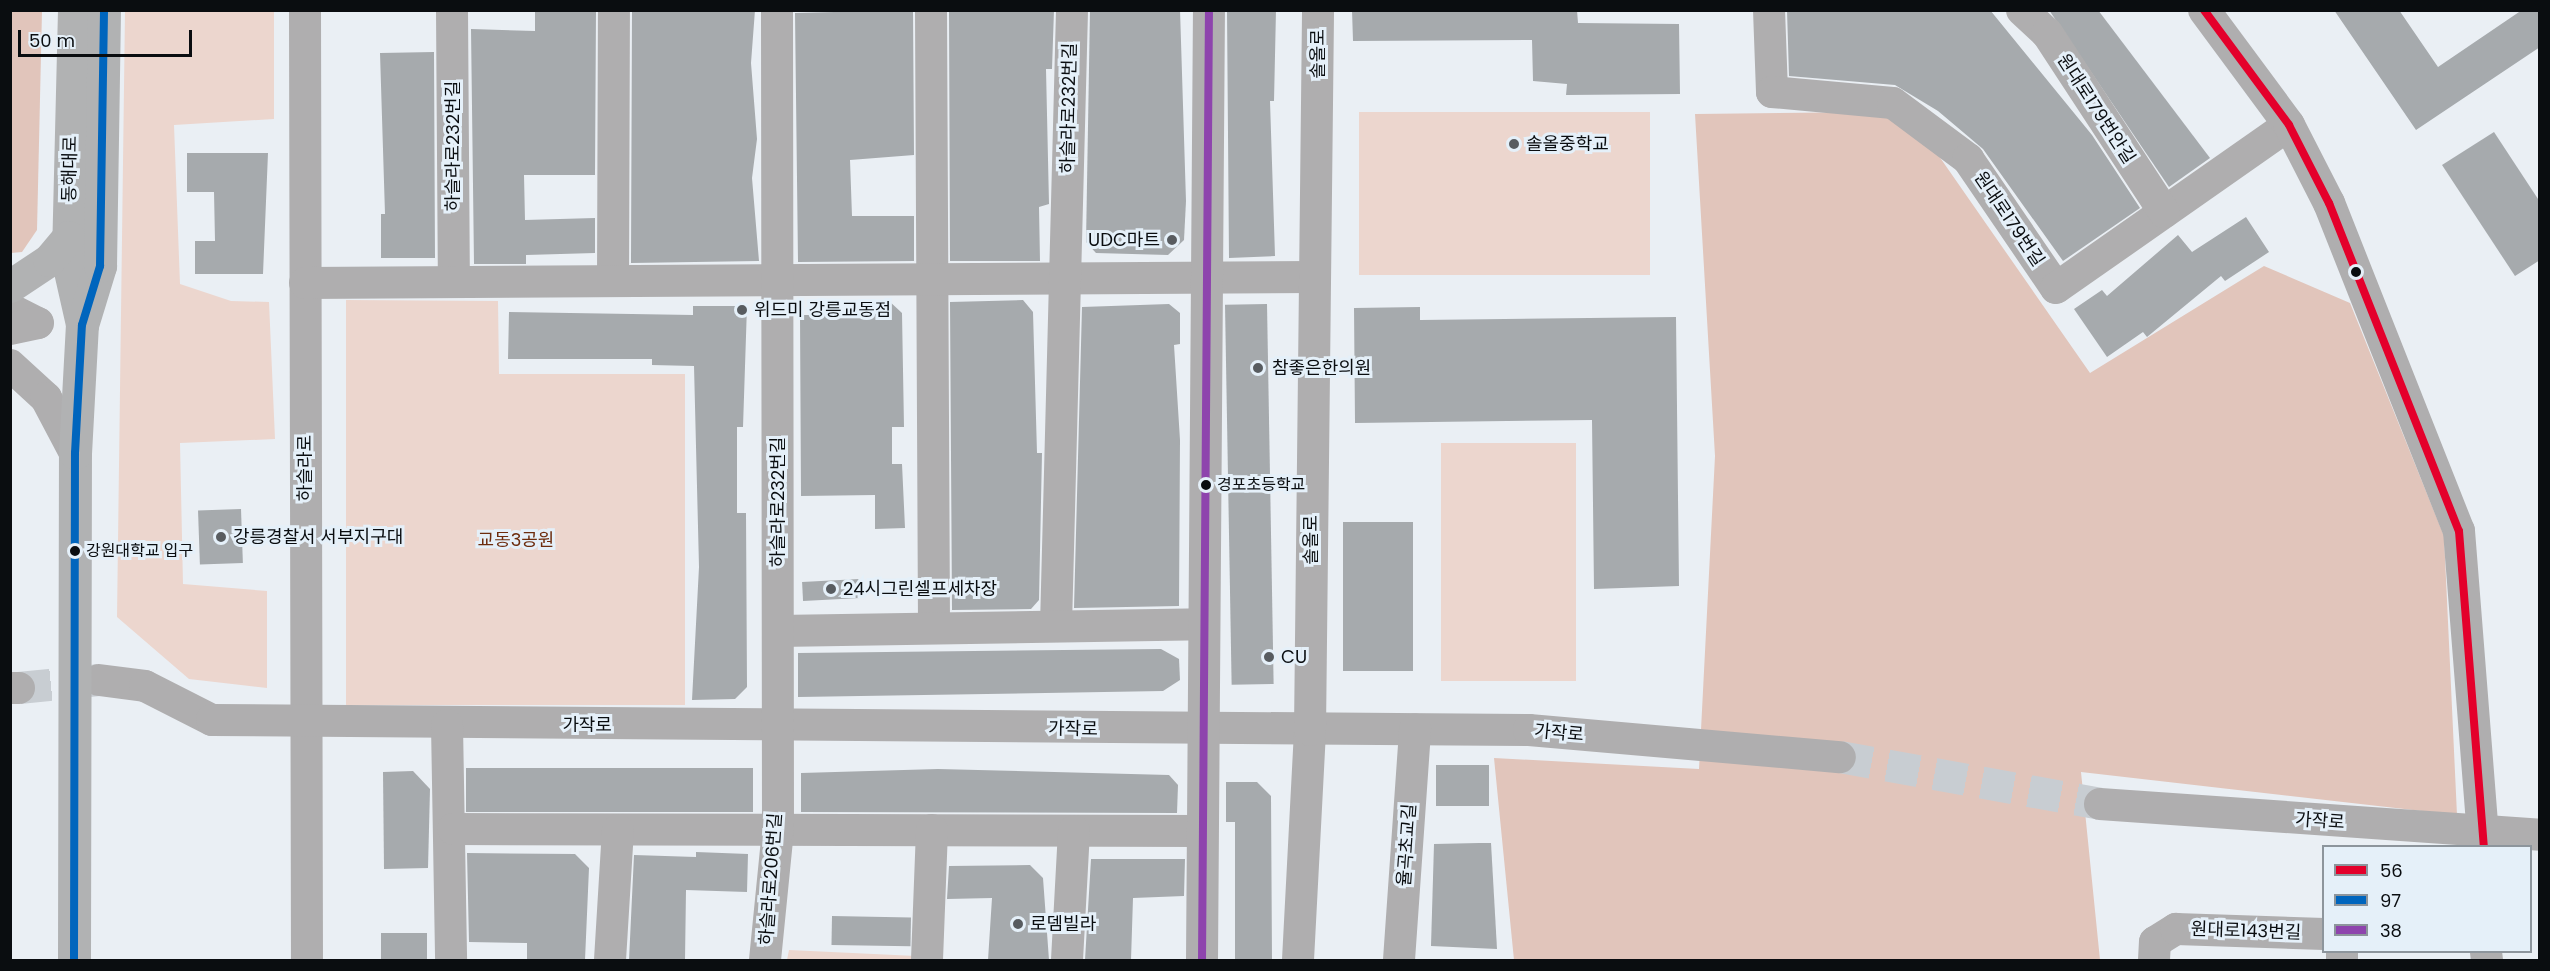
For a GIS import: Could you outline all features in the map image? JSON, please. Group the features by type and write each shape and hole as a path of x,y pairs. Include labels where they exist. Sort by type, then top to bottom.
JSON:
{"main road":[{"name":"동해대로","path":"74,10 68,262 82,325"},
{"name":"동해대로","path":"74,960 75,453 82,325 100,266 104,10"},
{"path":"10,286 49,260 68,237"}],"street":[{"name":"하슬라로","path":"305,10 307,960"},
{"name":"하슬라로232번길","path":"452,10 454,282"},
{"path":"613,280 614,10"},
{"name":"하슬라로232번길","path":"773,725 778,631 777,10"},
{"path":"931,10 934,628"},
{"name":"하슬라로232번길","path":"1056,626 1072,10"},
{"path":"1202,960 1199,831 1209,10"},
{"name":"솔올로","path":"1298,960 1310,730 1318,10"},
{"name":"원대로179번길","path":"1769,10 1772,92 1893,103 1968,159 2056,288 2289,126"},
{"name":"원대로179번안길","path":"2022,10 2047,33 2164,212"},
{"path":"2204,10 2289,126 2329,203 2459,531 2483,840"},
{"path":"305,283 1207,275 1314,277"},
{"path":"10,309 24,326 82,325"},
{"path":"10,365 46,398 75,453"},
{"path":"778,631 1203,624"},
{"name":"가작로","path":"99,680 145,686 212,720 447,725 1529,730 1840,757"},
{"path":"447,725 453,829 452,960"},
{"name":"하슬라로206번길","path":"765,960 778,830 773,725"},
{"name":"율곡초교길","path":"1399,960 1415,730"},
{"name":"가작로","path":"2100,804 2348,835 2483,840 2540,835"},
{"path":"453,829 1199,831"},
{"path":"610,960 618,830"},
{"path":"927,960 932,830"},
{"path":"1067,960 1074,831"},
{"name":"원대로143번길","path":"2154,960 2155,942 2176,929 2322,934"}],"green space":[{"path":"125,11 274,11 274,119 174,125 180,284 231,301 269,302 275,439 180,443 183,584 267,591 267,688 189,679 117,617"},
{"path":"1359,112 1650,112 1650,275 1359,275"},
{"name":"교동3공원","path":"346,300 498,301 499,374 685,374 685,705 346,705"},
{"path":"1441,443 1576,443 1576,681 1441,681"},
{"path":"789,950 916,956 915,960 787,960"}],"shaded area":[{"path":"11,10 42,11 37,230 22,252 11,253"},
{"path":"1874,112 1925,136 2090,373 2264,266 2350,303 2444,536 2457,815 2081,772 2100,960 1514,960 1494,758 1699,769 1715,456 1695,114"}],"building":[{"path":"535,10 596,10 595,175 524,175 525,220 595,218 595,253 526,255 526,264 474,264 471,29 535,31"},
{"path":"632,10 755,10 751,63 757,139 752,178 759,261 631,263"},
{"path":"913,10 914,155 850,160 852,216 914,216 914,261 798,262 795,13"},
{"path":"949,10 1054,10 1052,69 1046,69 1049,204 1039,207 1040,261 950,261"},
{"path":"1090,10 1180,10 1186,201 1184,240 1168,255 1096,253 1086,242"},
{"path":"1227,10 1276,10 1274,101 1270,101 1275,256 1229,258"},
{"path":"1352,10 1577,10 1578,23 1679,24 1680,94 1566,95 1567,84 1533,81 1532,40 1353,41"},
{"path":"1787,10 1990,10 2092,135 2140,208 2063,261 1983,149 1938,111 1895,85 1789,76"},
{"path":"2049,10 2098,10 2210,158 2169,187"},
{"path":"2334,10 2399,10 2438,67 2522,10 2540,10 2540,47 2416,130"},
{"path":"434,52 435,258 381,258 381,214 385,214 380,53"},
{"path":"2494,132 2540,202 2540,260 2515,276 2442,165"},
{"path":"187,153 268,153 263,274 195,274 195,241 215,241 214,192 187,192"},
{"path":"2246,217 2269,252 2225,281 2221,276 2147,337 2143,332 2107,357 2074,309 2102,290 2107,296 2178,235 2192,252"},
{"path":"856,300 888,300 902,313 904,427 892,427 892,464 902,464 905,528 875,529 875,495 801,496 800,315 833,315 833,309 857,309"},
{"path":"1023,300 1033,312 1037,453 1042,453 1039,600 1031,609 952,610 950,302"},
{"path":"1169,304 1180,313 1180,344 1174,345 1180,440 1179,606 1074,608 1082,307"},
{"path":"1267,304 1274,684 1232,685 1225,305"},
{"path":"693,306 747,306 743,427 737,427 737,513 746,513 747,687 735,699 692,700 699,567 694,366 652,365 652,359 508,359 509,312 693,315"},
{"path":"1420,307 1420,320 1676,317 1679,586 1594,589 1592,420 1355,423 1354,308"},
{"name":"강릉경찰서 서부지구대","path":"241,509 243,563 200,564 198,511"},
{"path":"1343,522 1413,522 1413,671 1343,671"},
{"name":"24시그린셀프세차장","path":"859,579 860,598 803,601 802,582"},
{"path":"1161,649 1179,659 1180,680 1163,691 798,697 798,653"},
{"path":"1436,765 1489,765 1489,806 1436,806"},
{"path":"466,768 753,768 753,812 466,812"},
{"path":"938,769 1169,775 1178,785 1177,813 801,812 801,773"},
{"path":"413,771 430,789 428,868 384,869 383,772"},
{"path":"1226,782 1257,782 1271,796 1272,960 1235,960 1235,822 1226,822"},
{"path":"1491,843 1497,949 1431,946 1434,844"},
{"path":"696,852 748,854 747,892 686,890 685,960 629,960 634,855 696,857"},
{"path":"467,853 575,854 589,868 585,960 527,960 527,943 469,942"},
{"path":"1091,859 1185,859 1184,896 1133,898 1131,960 1085,960"},
{"path":"1030,865 1043,878 1049,960 988,960 992,898 947,899 949,866"},
{"path":"832,916 911,917 910,946 831,945"},
{"path":"381,933 427,933 427,960 381,960"}],"tunnel":[{"path":"19,688 99,680"},
{"path":"1840,757 2100,804"}],"transit line":[{"name":"97","path":"74,960 75,453 82,325 100,266 104,10"},
{"name":"38","path":"1202,960 1209,10"},
{"name":"56","path":"2204,10 2289,125 2329,203 2459,531 2484,845"}],"place":[{"name":"솔올중학교","path":"1514,144"},
{"name":"UDC마트","path":"1172,240"},
{"name":"위드미 강릉교동점","path":"742,310"},
{"name":"참좋은한의원","path":"1258,368"},
{"name":"경포초등학교","path":"1206,485"},
{"name":"강릉경찰서 서부지구대","path":"221,537"},
{"name":"강원대학교 입구","path":"75,551"},
{"name":"24시그린셀프세차장","path":"831,589"},
{"name":"CU","path":"1269,657"},
{"name":"로뎀빌라","path":"1018,924"}]}
